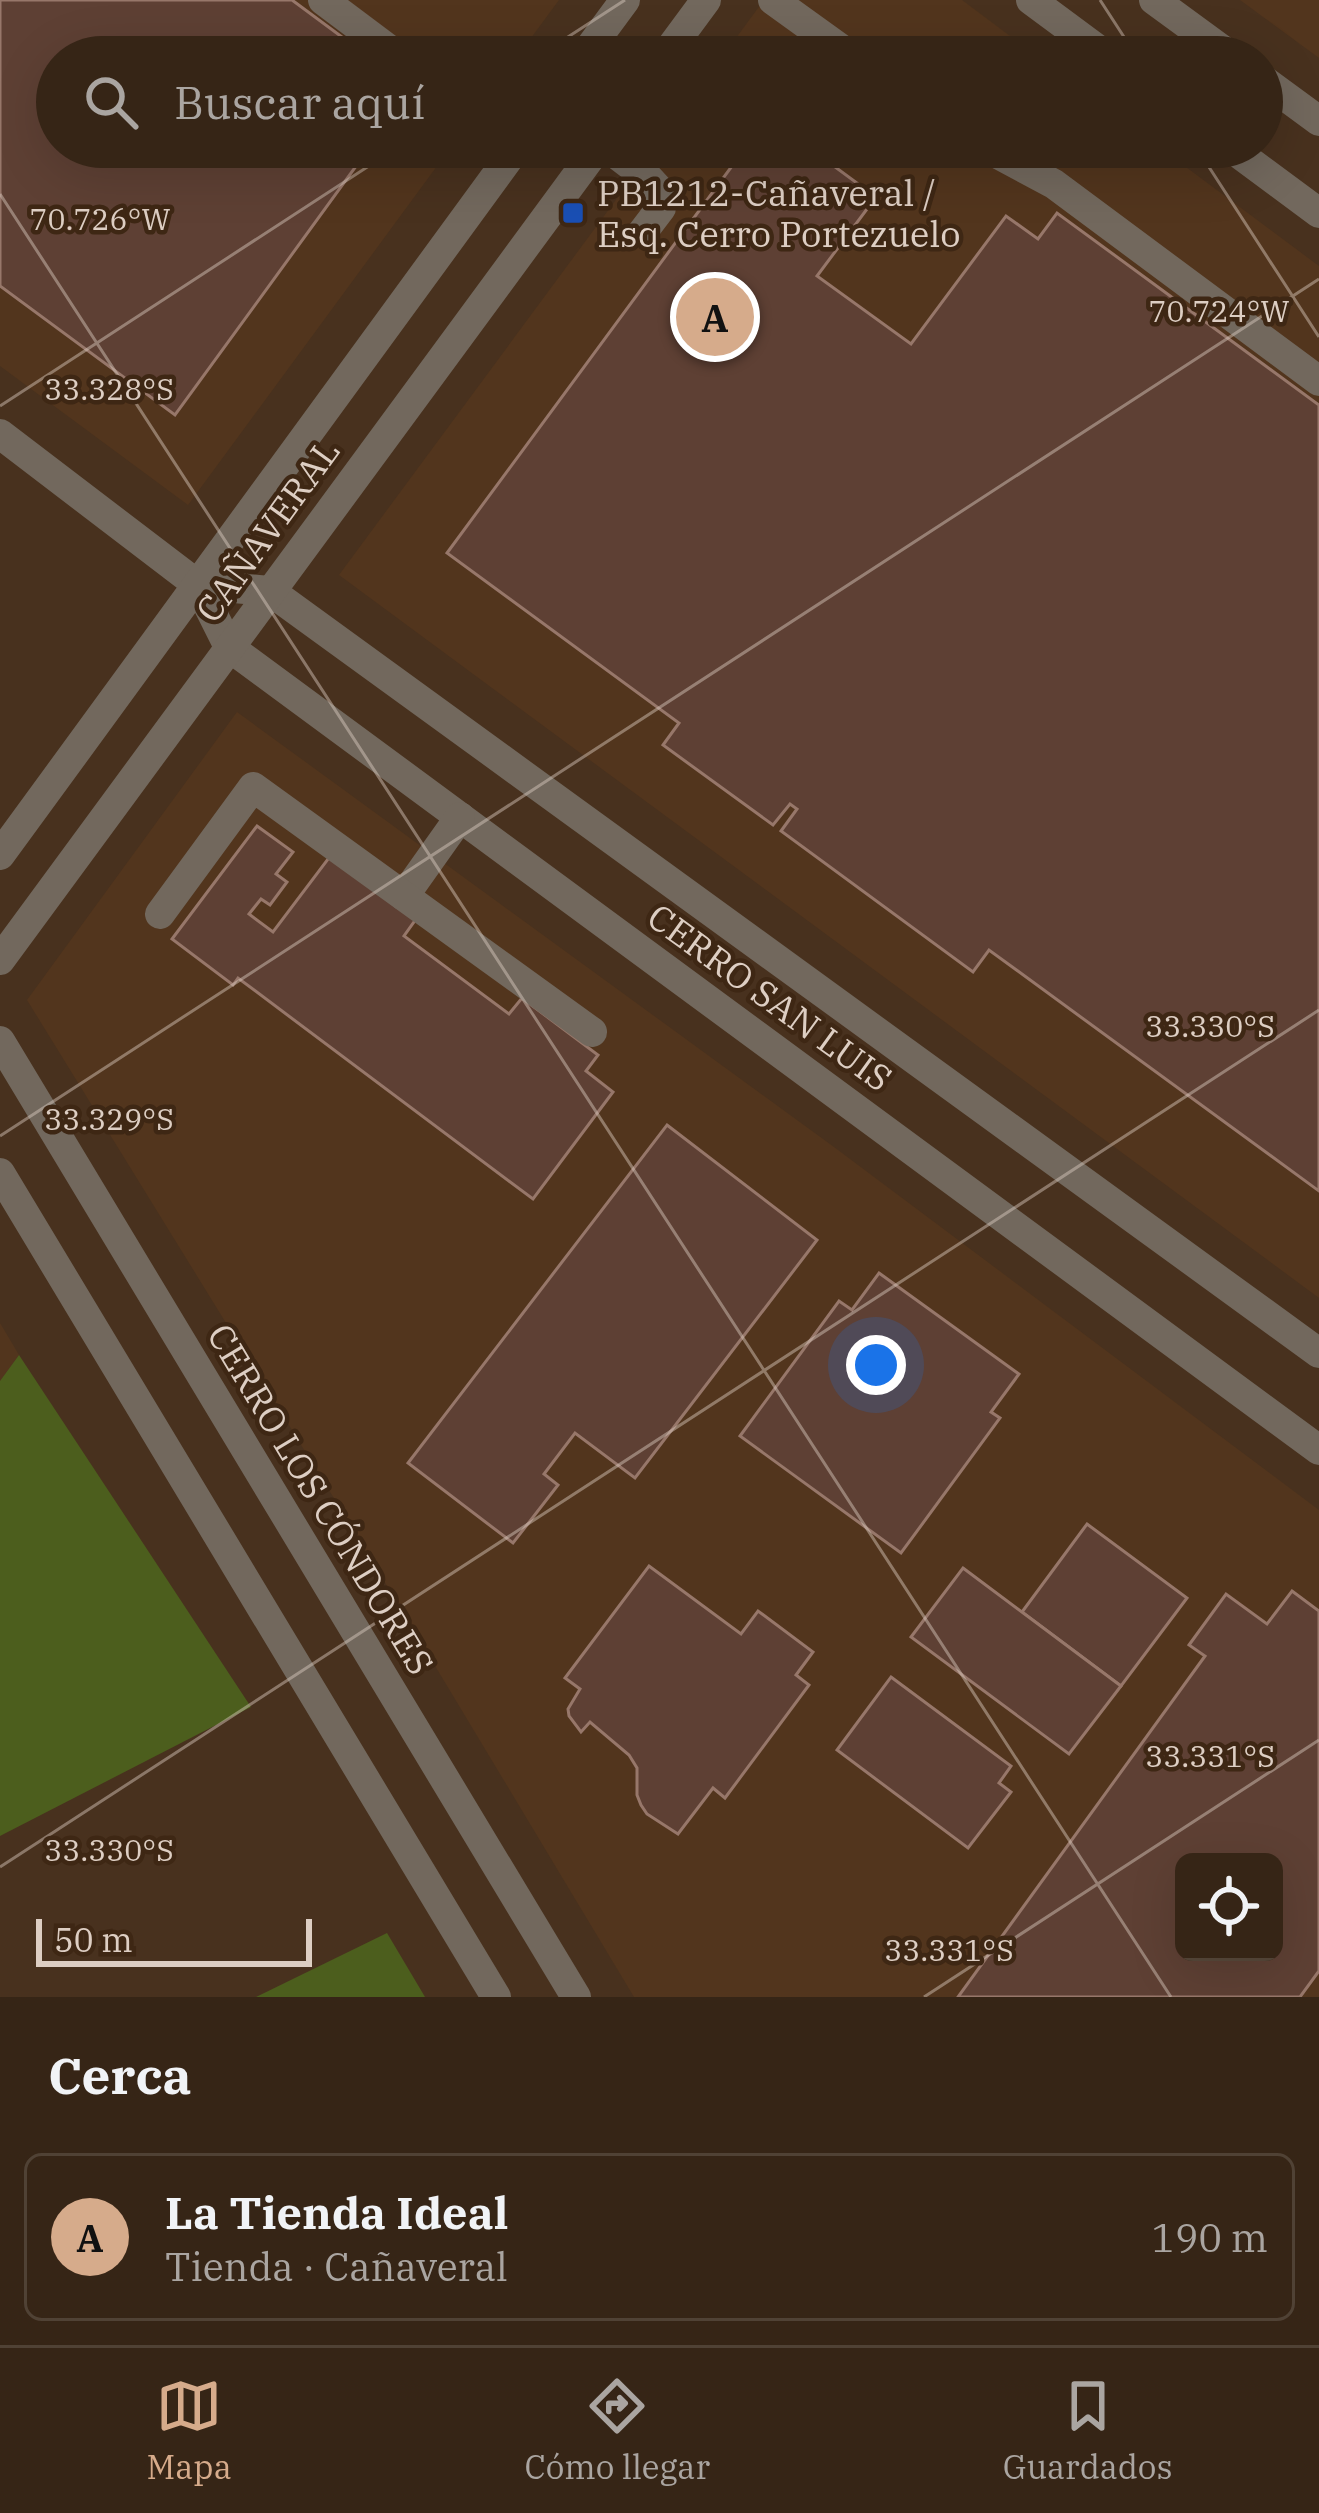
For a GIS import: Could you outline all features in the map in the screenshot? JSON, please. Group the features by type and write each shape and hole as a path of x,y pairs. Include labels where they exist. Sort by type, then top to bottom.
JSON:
{"street":[{"path":"323,0 371,36"},
{"path":"598,36 625,0"},
{"path":"679,36 706,0"},
{"path":"773,0 823,36"},
{"path":"1031,0 1080,36"},
{"path":"1154,0 1203,36"},
{"path":"1283,95 1319,122"},
{"name":"CAÑAVERAL","path":"0,855 502,168"},
{"name":"CAÑAVERAL","path":"0,960 587,168"},
{"path":"633,168 661,192 661,208 642,233"},
{"path":"1024,168 1054,184 1319,381"},
{"path":"1258,168 1319,213"},
{"name":"CERRO SAN LUIS","path":"0,434 198,586 230,646 1319,1450"},
{"path":"198,586 270,591"},
{"name":"CERRO SAN LUIS","path":"270,591 1319,1353"},
{"path":"160,914 254,788 592,1032"},
{"path":"404,896 460,817"},
{"name":"CERRO LOS CÓNDORES","path":"0,1041 576,1997"},
{"path":"0,1173 496,1997"}],"shaded area":[{"path":"0,0 559,0 532,36 36,36 36,168 436,168 188,505 0,366"},
{"path":"764,0 962,0 1010,36 737,36"},
{"path":"1240,0 1319,0 1319,58"},
{"path":"639,168 1187,168 1319,266 1319,1298 339,575"},
{"path":"237,712 834,1147 1319,1510 1319,1997 634,1997 27,1000"},
{"path":"0,1323 19,1355 0,1381"}],"green space":[{"path":"19,1355 251,1707 0,1836 0,1381"},
{"path":"387,1933 425,1997 256,1997"}],"building":[{"path":"0,0 292,0 341,36 36,36 36,168 355,168 175,415 0,286"},
{"path":"731,168 837,168 876,197 817,276 911,344 1006,216 1038,239 1057,213 1319,405 1319,1191 989,950 973,972 781,831 797,809 790,804 773,825 663,745 679,723 447,553"},
{"path":"257,826 293,852 276,874 287,882 270,905 261,899 249,914 273,932 331,855 416,919 404,936 509,1014 522,998 598,1055 586,1071 613,1092 533,1199 238,978 233,985 172,939"},
{"path":"667,1125 817,1240 635,1478 575,1433 544,1474 558,1485 513,1543 408,1463"},
{"path":"879,1273 1019,1374 991,1412 1000,1418 901,1553 740,1436 839,1301 852,1310"},
{"path":"1087,1524 1187,1598 1121,1686 1022,1612"},
{"path":"649,1566 741,1634 758,1611 813,1652 796,1675 809,1685 725,1798 713,1788 678,1834 641,1805 637,1768 629,1755 590,1722 581,1732 568,1709 580,1689 565,1678"},
{"path":"963,1568 1121,1686 1069,1754 911,1637"},
{"path":"1292,1591 1319,1611 1319,1971 1300,1997 958,1997 1205,1656 1189,1645 1226,1594 1267,1624"},
{"path":"891,1677 1011,1766 999,1783 1011,1792 968,1848 837,1750"}],"place":[{"name":"PB1212-Cañaveral / Esq. Cerro Portezuelo","path":"573,213"},
{"name":"La Tienda Ideal","path":"715,317"}]}
